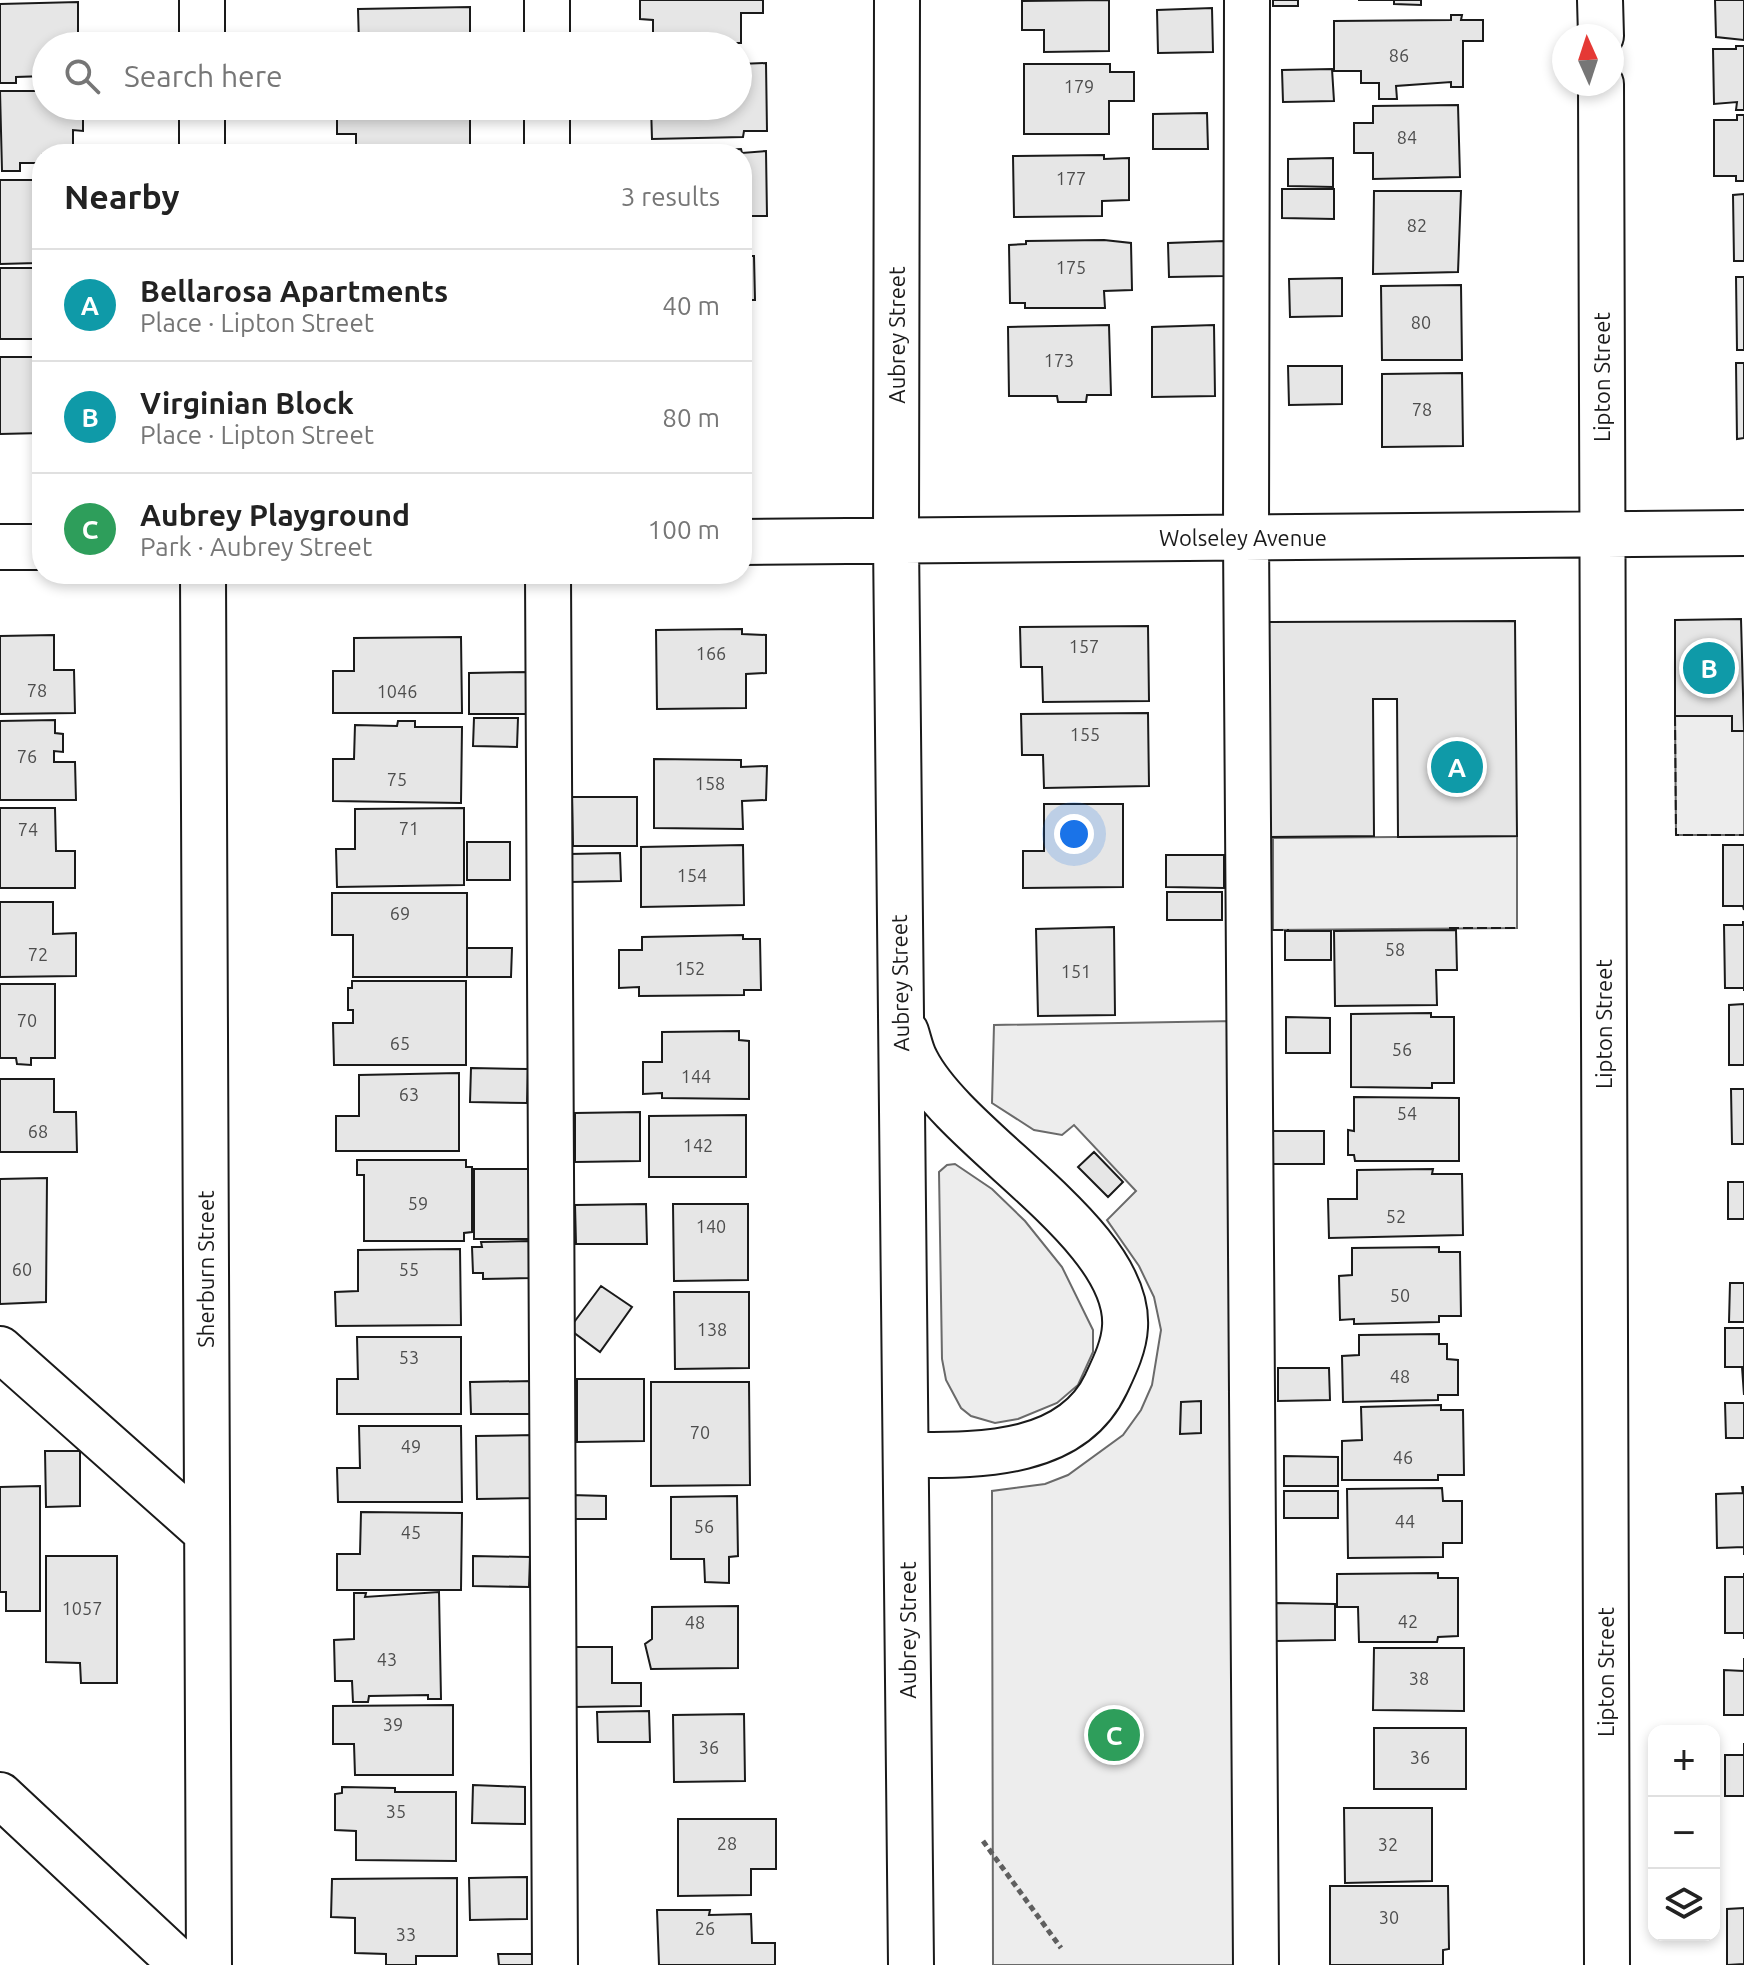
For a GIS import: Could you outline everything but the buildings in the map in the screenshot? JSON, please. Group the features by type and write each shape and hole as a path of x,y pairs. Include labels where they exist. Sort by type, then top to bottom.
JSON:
{"street":[{"path":"202,0 202,32"},
{"path":"547,0 547,32"},
{"name":"Aubrey Street","path":"897,0 896,541 911,1965"},
{"path":"1247,0 1246,538 1256,1965"},
{"path":"1600,0 1601,24"},
{"name":"Lipton Street","path":"1601,96 1607,1965"},
{"path":"202,120 202,144"},
{"path":"547,120 547,144"},
{"name":"Wolseley Avenue","path":"752,542 1744,533"},
{"path":"0,547 32,547"},
{"name":"Sherburn Street","path":"203,584 209,1965"},
{"path":"548,584 555,1965"},
{"path":"900,1013 916,1061 941,1095 1098,1250 1119,1290 1125,1326 1116,1363 1101,1394 1069,1428 1025,1446 981,1456 907,1455"},
{"path":"0,1349 207,1533"},
{"path":"0,1795 182,1965"}],"path":[{"path":"983,1841 1061,1948"}],"shaded area":[{"path":"1675,716 1732,716 1732,731 1744,731 1744,835 1676,835"},
{"path":"1517,836 1517,928 1273,930 1273,838"},
{"path":"1235,1021 1239,1965 993,1965 992,1491 1045,1484 1068,1475 1123,1435 1141,1410 1152,1385 1161,1330 1154,1297 1139,1266 1107,1220 1136,1191 1074,1125 1062,1135 1034,1130 992,1103 994,1025"},
{"path":"955,1164 992,1189 1025,1221 1062,1267 1093,1330 1093,1352 1078,1385 1057,1403 1018,1419 995,1423 971,1416 961,1408 946,1380 942,1359 939,1172 947,1165"}],"fence":[{"path":"1675,716 1676,835 1744,835"},
{"path":"1449,928 1517,928"},
{"path":"1273,930 1289,930"}],"place":[{"name":"Virginian Block","path":"1709,668"},
{"name":"Bellarosa Apartments","path":"1457,767"},
{"name":"Aubrey Playground","path":"1114,1735"}]}
